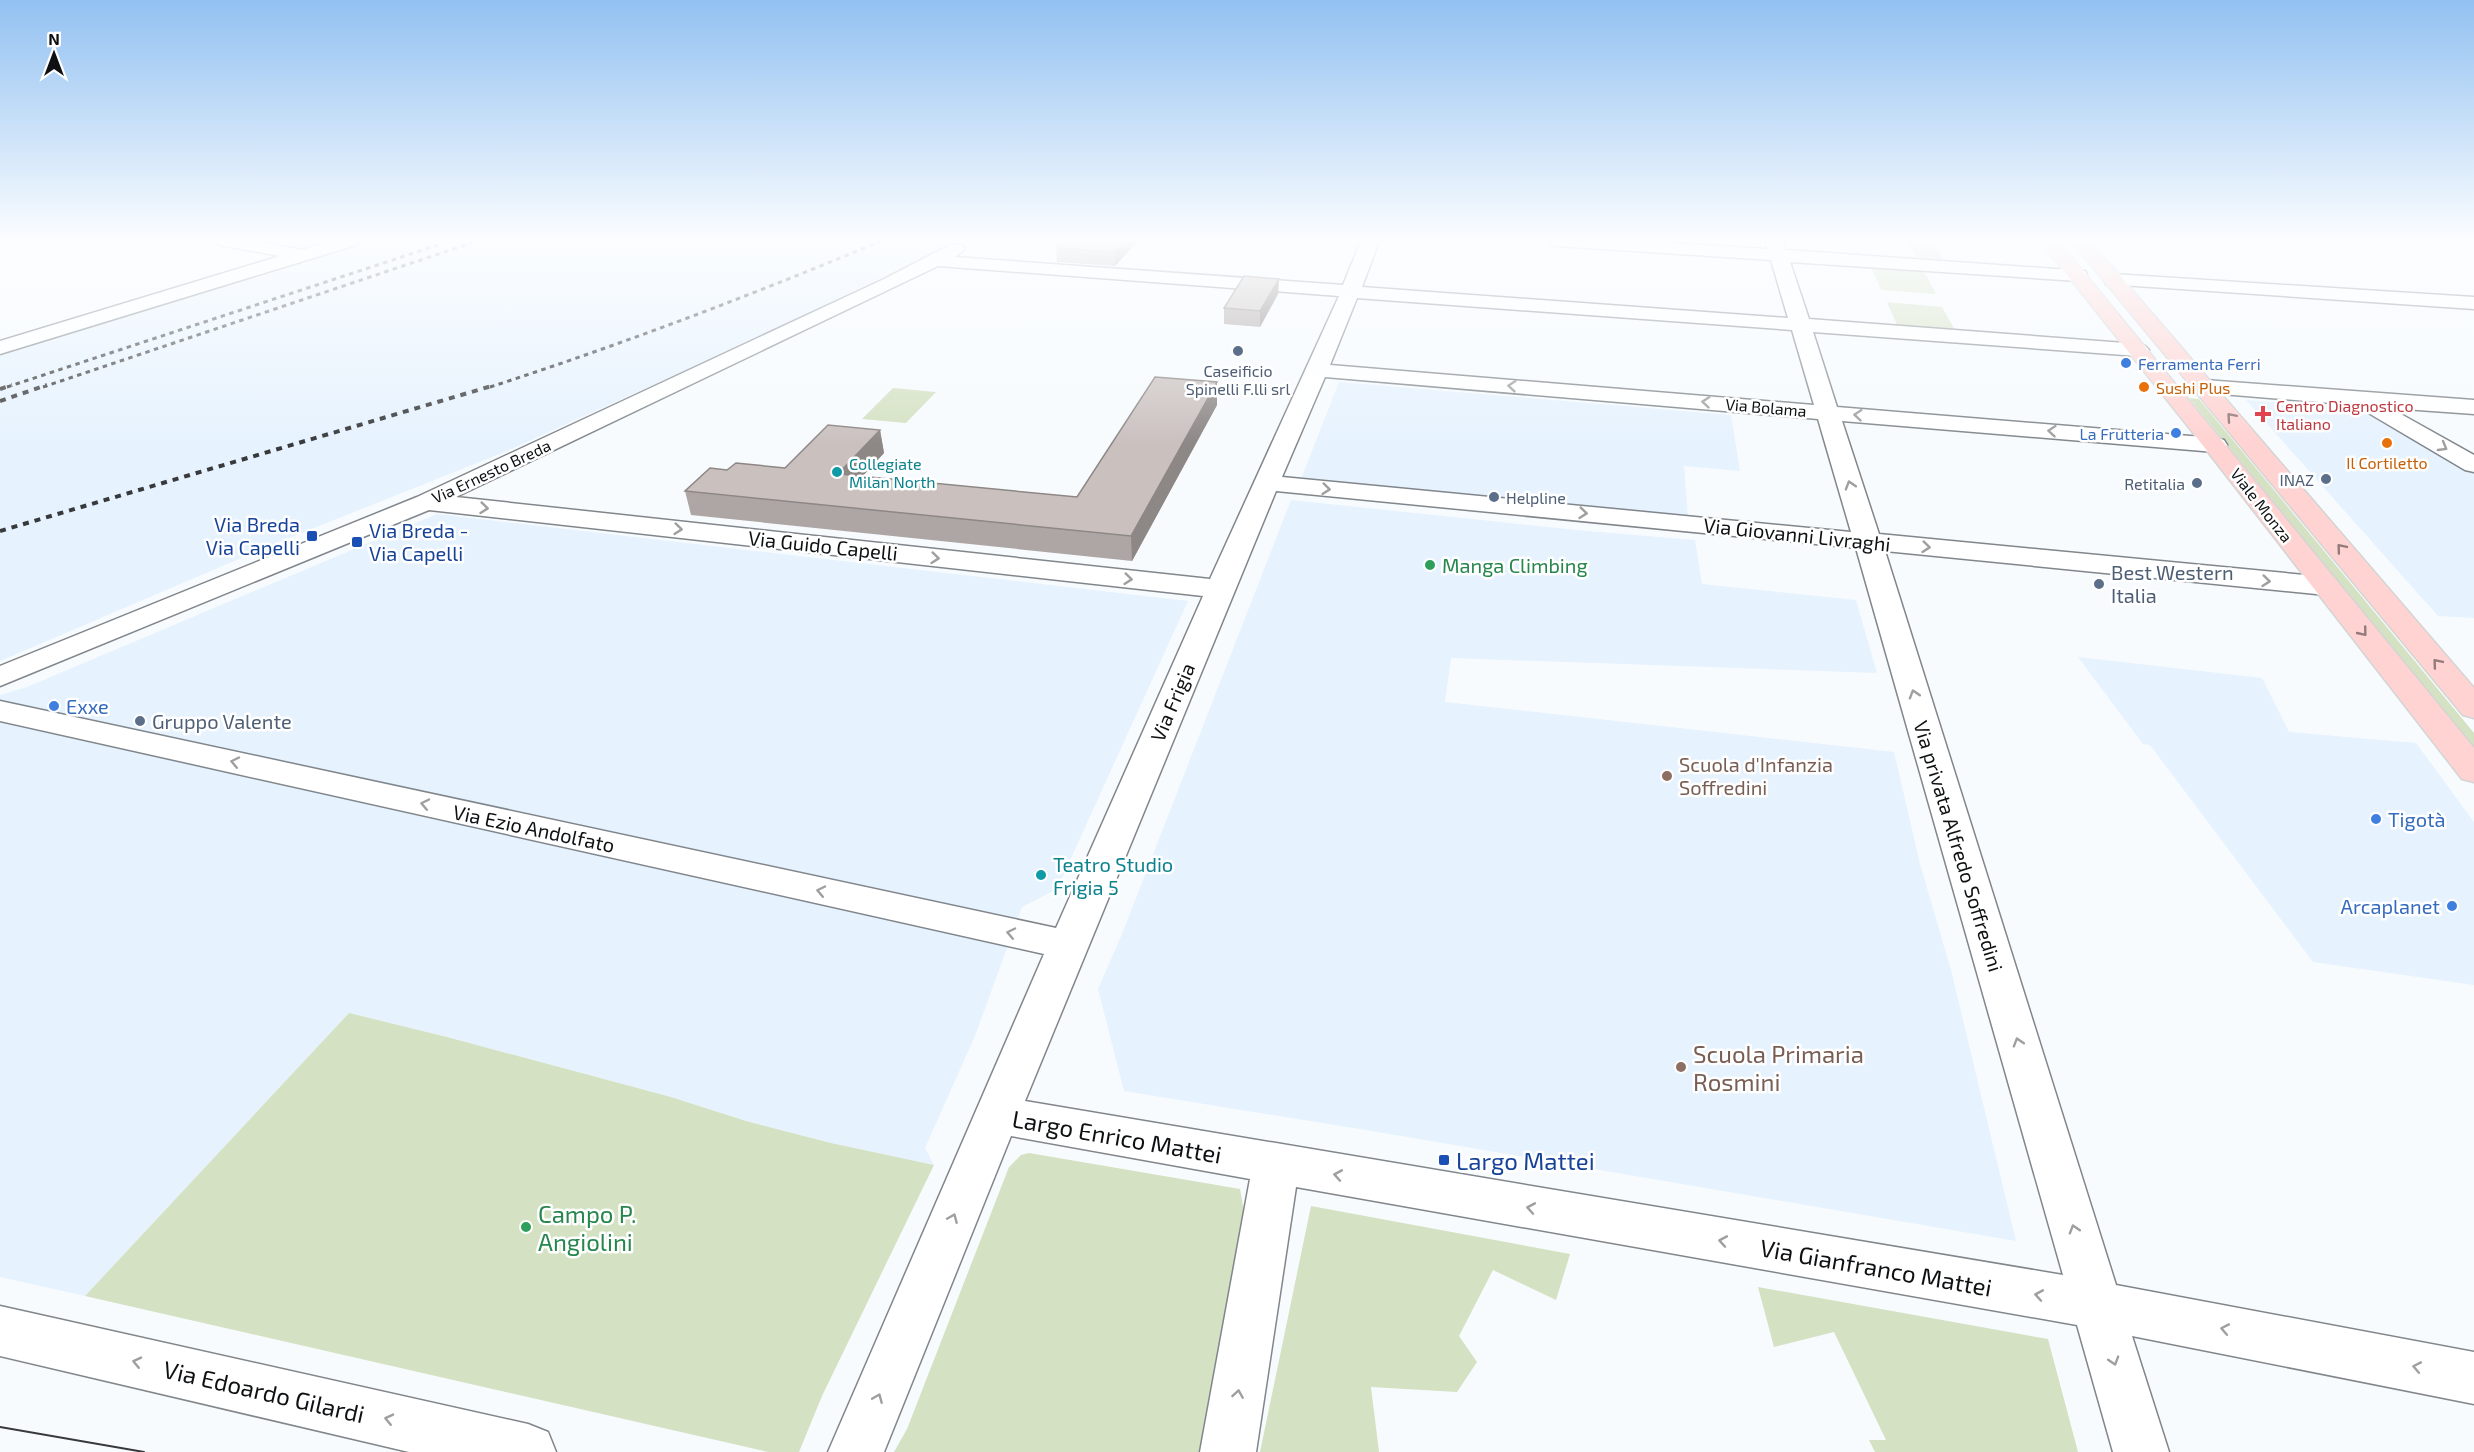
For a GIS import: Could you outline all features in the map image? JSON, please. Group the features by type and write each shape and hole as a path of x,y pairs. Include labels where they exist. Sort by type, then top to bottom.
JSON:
{"main road":[{"name":"Viale Monza","path":"2105,309 2474,771"},
{"name":"Viale Monza","path":"2138,309 2474,708"},
{"path":"2138,350 2175,352"},
{"path":"2166,384 2205,387"}],"street":[{"path":"0,348 128,309"},
{"name":"Via Ernesto Breda","path":"0,677 426,502 837,309"},
{"name":"Via Frigia","path":"996,1115 1220,589 1343,309"},
{"path":"1585,309 2138,350"},
{"name":"Via privata Alfredo Soffredini","path":"1795,309 2141,1452"},
{"name":"Via Bolama","path":"1317,370 2215,445"},
{"path":"2205,387 2474,407"},
{"path":"2355,398 2474,465"},
{"name":"Via Giovanni Livraghi","path":"1268,483 2326,586"},
{"name":"Via Guido Capelli","path":"426,502 1220,589"},
{"name":"Via Ezio Andolfato","path":"0,711 1068,945"},
{"name":"Largo Enrico Mattei","path":"856,1452 996,1115 1276,1164"},
{"path":"1228,1452 1276,1164"},
{"name":"Via Gianfranco Mattei","path":"1276,1164 2097,1305 2474,1378"},
{"name":"Via Edoardo Gilardi","path":"0,1331 440,1442 528,1452"}],"shaded area":[{"path":"148,309 821,309 507,451 279,542 0,661 0,355"},
{"path":"1339,382 1731,415 1740,471 1684,466 1688,517 1301,479"},
{"path":"2246,400 2357,408 2474,472 2474,618 2438,616"},
{"path":"1291,500 1695,540 1702,584 1856,600 1877,673 1451,658 1445,702 1894,752 1920,864 1951,970 2016,1241 1124,1091 1098,989 1122,934"},
{"path":"437,514 1188,601 1057,889 1022,907 975,1036 925,1148 934,1165 831,1143 746,1121 671,1097 349,1013 85,1296 0,1277 0,695 27,687"},
{"path":"2078,657 2262,678 2289,732 2416,743 2474,822 2474,985 2313,962 2150,745 2143,744"}],"green space":[{"path":"1890,309 1943,309 1955,330 1897,325"},
{"path":"893,388 936,392 906,423 862,419"},
{"path":"2189,398 2199,399 2474,733 2474,748"},
{"name":"Campo P. Angiolini","path":"349,1013 671,1097 746,1121 831,1143 934,1165 822,1396 799,1452 768,1452 85,1296"},
{"path":"1029,1153 1240,1189 1256,1281 1220,1452 894,1452 907,1429 1009,1167 1021,1155"},
{"path":"1311,1206 1570,1254 1556,1300 1493,1270 1459,1336 1477,1362 1457,1392 1371,1387 1379,1452 1260,1452"},
{"path":"1758,1287 2048,1339 2078,1452 1875,1452 1869,1440 1886,1440 1834,1332 1774,1347"}],"building":[{"path":"1233,309 1261,309 1260,311"},
{"path":"1155,377 1217,382 1131,536 685,491 710,468 727,470 736,463 785,468 828,425 880,430 838,474 1077,497"}],"tram line":[{"path":"0,1427 144,1452"}],"railway":[{"path":"7,387 244,309"},
{"path":"43,387 276,309"},
{"path":"490,387 589,354 711,309"},
{"path":"0,389 12,385"},
{"path":"0,401 47,385"},
{"path":"0,531 495,385"}],"place":[{"name":"Caseificio Spinelli F.lli srl","path":"1238,351"},
{"name":"Ferramenta Ferri","path":"2126,363"},
{"name":"Sushi Plus","path":"2144,387"},
{"name":"Centro Diagnostico Italiano","path":"2263,414"},
{"name":"La Frutteria","path":"2176,433"},
{"name":"Il Cortiletto","path":"2387,443"},
{"name":"Collegiate Milan North","path":"837,472"},
{"name":"INAZ","path":"2326,479"},
{"name":"Retitalia","path":"2197,483"},
{"name":"Helpline","path":"1494,497"},
{"name":"Via Breda Via Capelli","path":"312,536"},
{"name":"Via Breda - Via Capelli","path":"357,542"},
{"name":"Manga Climbing","path":"1430,565"},
{"name":"Best Western Italia","path":"2099,584"},
{"name":"Exxe","path":"54,706"},
{"name":"Gruppo Valente","path":"140,721"},
{"name":"Scuola d'Infanzia Soffredini","path":"1667,776"},
{"name":"Tigotà","path":"2376,819"},
{"name":"Teatro Studio Frigia 5","path":"1041,875"},
{"name":"Arcaplanet","path":"2452,906"},
{"name":"Scuola Primaria Rosmini","path":"1681,1067"},
{"name":"Largo Mattei","path":"1444,1160"},
{"name":"Campo P. Angiolini","path":"526,1227"}]}
